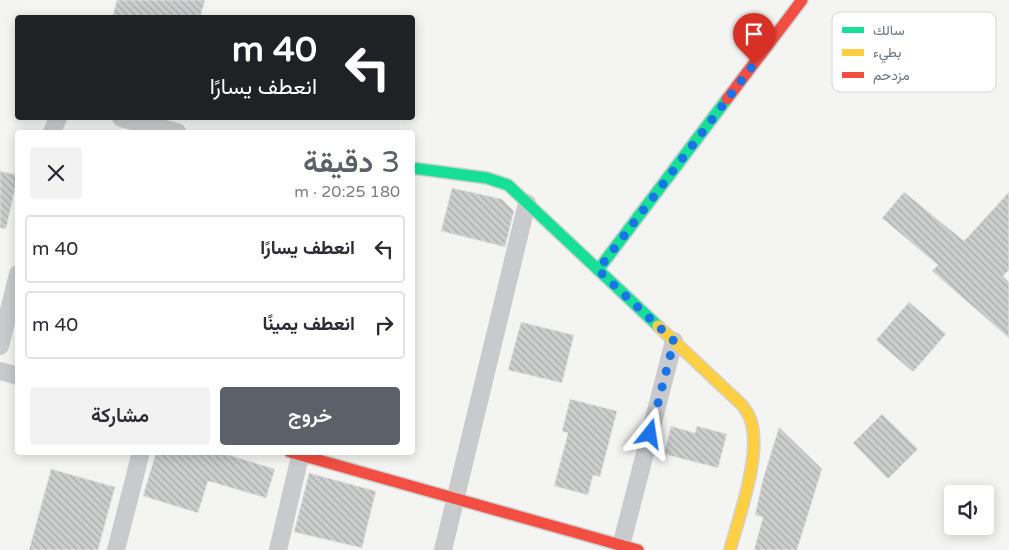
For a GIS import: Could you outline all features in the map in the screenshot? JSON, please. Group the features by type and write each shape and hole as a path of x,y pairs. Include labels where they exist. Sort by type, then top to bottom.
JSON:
{"street":[{"path":"598,270 802,0"},
{"path":"129,120 169,130"},
{"path":"415,168 497,181 508,185 742,405 751,419 754,435 753,454 730,550"},
{"path":"443,550 527,203"},
{"path":"0,346 15,286"},
{"path":"301,455 626,548 674,341"},
{"path":"0,371 15,375"},
{"path":"116,550 140,455"},
{"path":"278,550 297,455"}],"building":[{"path":"117,0 205,0 201,15 113,15"},
{"path":"0,171 15,174 15,188 6,229 0,228"},
{"path":"452,188 502,199 514,211 505,247 441,231"},
{"path":"904,192 964,241 1009,192 1009,270 1003,276 1009,282 1009,338 932,271 938,265 882,218"},
{"path":"909,302 946,334 913,372 876,340"},
{"path":"521,322 574,335 562,383 508,370"},
{"path":"570,399 617,411 600,477 593,475 588,495 554,486 568,433 562,431"},
{"path":"882,414 918,449 888,479 853,443"},
{"path":"671,426 695,433 697,426 727,434 718,468 664,454"},
{"path":"779,427 822,469 797,550 754,550 763,517 755,515 763,479"},
{"path":"155,455 229,455 275,469 266,498 208,481 198,513 143,496"},
{"path":"51,469 115,487 98,550 29,550"},
{"path":"309,473 376,491 362,548 294,532"}],"traffic: fast":[{"path":"598,270 727,99"},
{"path":"415,168 487,178 508,185 658,326"}],"traffic: slow":[{"path":"658,326 742,405 750,418 754,448 752,466 730,550"}],"traffic: jam":[{"path":"727,99 802,0"},
{"path":"301,455 638,550"}],"route":[{"path":"650,434 674,341 598,270 754,64"}]}
